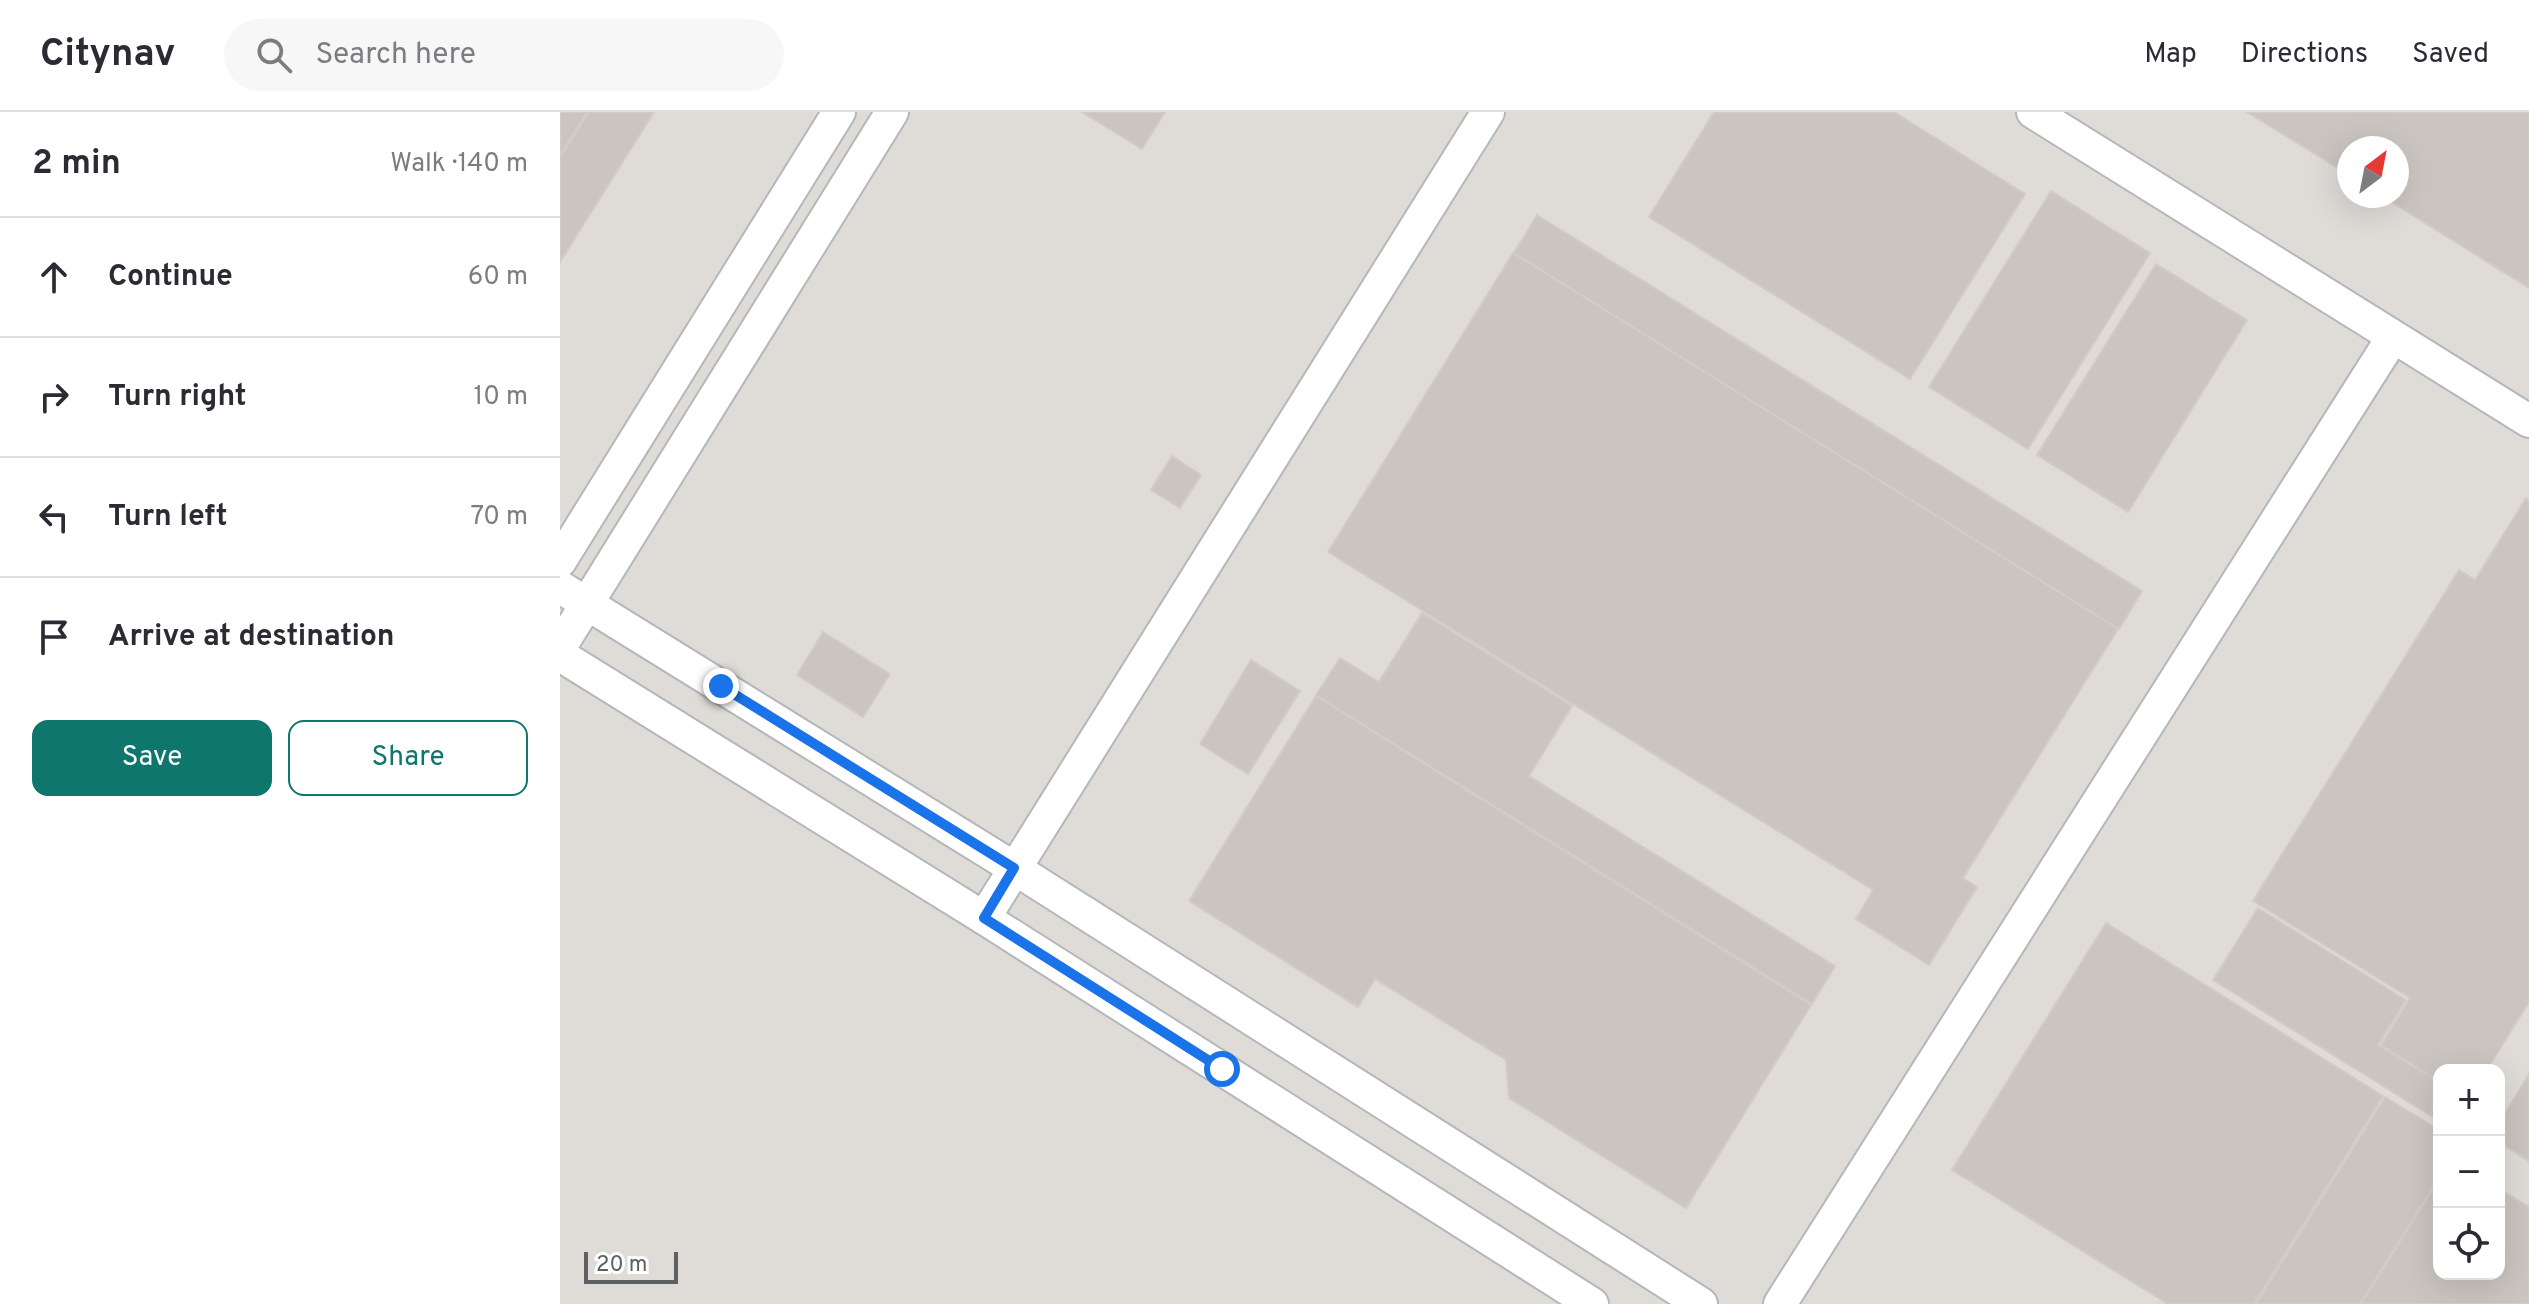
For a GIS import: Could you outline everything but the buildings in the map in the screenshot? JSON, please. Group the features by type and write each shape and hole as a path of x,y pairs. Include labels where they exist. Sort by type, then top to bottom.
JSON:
{"street":[{"path":"560,561 839,112"},
{"path":"560,647 892,112"},
{"path":"984,918 1488,112"},
{"path":"2033,112 2529,421"},
{"path":"1780,1304 2393,337"},
{"path":"560,587 1014,868 1701,1304"},
{"path":"560,655 984,918 1592,1304"}],"shaded area":[{"path":"560,112 2529,112 2529,1304 560,1304"}],"route":[{"path":"721,686 1014,868 984,918 1222,1069"}]}
